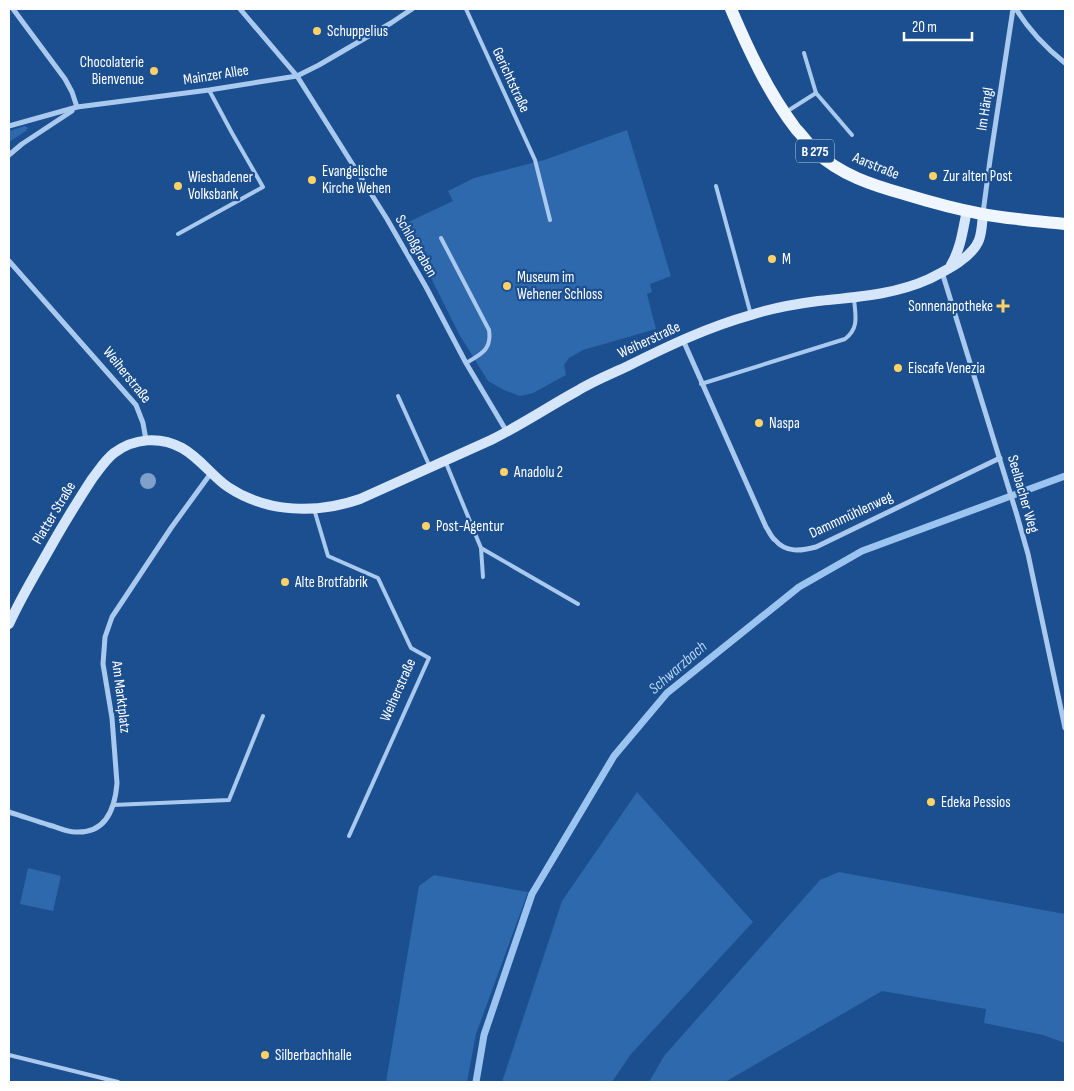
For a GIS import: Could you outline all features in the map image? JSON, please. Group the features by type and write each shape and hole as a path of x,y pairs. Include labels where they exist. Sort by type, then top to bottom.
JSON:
{"main road":[{"name":"Aarstraße","path":"731,9 748,49 767,86 784,113 815,152 834,166 871,184 907,195 983,214 1065,224"},
{"path":"945,270 956,256 959,248 967,210"},
{"name":"Weiherstraße","path":"146,440 158,440 182,448 228,487 248,498 269,505 314,509 348,503 507,432 579,390 647,356 727,322 796,304 878,294 912,286 945,270 967,256 975,248 981,233 983,214"},
{"name":"Platter Straße","path":"9,624 18,604 76,503 104,462 122,447 146,440"}],"street":[{"path":"9,155 77,107 65,79 13,9"},
{"name":"Schloßgraben","path":"240,9 297,76 387,219 426,286 466,363 507,432"},
{"name":"Mainzer Allee","path":"9,126 77,107 209,90 297,76 319,65 412,9"},
{"name":"Im Hängl","path":"1014,9 1037,38 1065,62"},
{"name":"Im Hängl","path":"983,214 1014,9"},
{"name":"Weiherstraße","path":"9,261 136,405 143,423 146,440"},
{"name":"Seelbacher Weg","path":"945,270 1028,554 1065,728"},
{"name":"Dammmühlenweg","path":"683,340 766,527 775,541 788,549 801,551 816,547 1000,458"},
{"name":"Am Marktplatz","path":"9,812 74,832 93,830 109,817 117,783 112,718 103,664 105,637 112,617 171,528 211,473"}],"lane":[{"name":"Gerichtstraße","path":"466,9 535,160 550,220"},
{"path":"804,53 816,92 852,135"},
{"path":"178,234 263,187 209,90"},
{"path":"784,113 816,92"},
{"path":"716,186 751,315"},
{"path":"441,238 489,330 490,338 487,347 482,354 466,363"},
{"path":"701,384 845,339 854,330 854,297"},
{"path":"398,396 430,467"},
{"path":"445,461 481,548 483,577"},
{"name":"Weiherstraße","path":"314,509 328,556 378,578 411,648 429,658 350,836"},
{"path":"481,548 578,604"},
{"path":"113,805 229,800 263,716"},
{"path":"9,1055 118,1082"}],"shaded area":[{"path":"25,126 28,128 26,131 9,142 9,131"},
{"path":"627,130 671,276 650,284 652,292 647,294 656,329 583,350 569,358 564,365 566,375 533,393 520,396 504,390 488,381 459,334 417,250 402,225 453,201 448,191 474,178 544,160"},
{"path":"637,792 753,922 631,1054 612,1082 502,1082 562,901"},
{"path":"28,868 61,876 53,911 20,904"},
{"path":"839,872 1065,914 1065,1043 1043,1035 984,1023 986,1009 882,991 725,1082 649,1082 664,1056 820,880"},
{"path":"434,875 528,892 476,1034 467,1082 386,1082 419,886"}],"waterway":[{"name":"Schwarzbach","path":"476,1082 484,1035 532,894 614,756 667,693 799,587 862,551 1065,476"}],"place":[{"name":"Schuppelius","path":"317,31"},
{"name":"Chocolaterie Bienvenue","path":"154,71"},
{"name":"Zur alten Post","path":"933,176"},
{"name":"Evangelische Kirche Wehen","path":"312,180"},
{"name":"Wiesbadener Volksbank","path":"178,186"},
{"name":"M","path":"772,259"},
{"name":"Museum im Wehener Schloss","path":"507,286"},
{"name":"Sonnenapotheke","path":"1003,306"},
{"name":"Eiscafe Venezia","path":"898,368"},
{"name":"Naspa","path":"759,423"},
{"name":"Anadolu 2","path":"504,472"},
{"name":"Post-Agentur","path":"426,526"},
{"name":"Alte Brotfabrik","path":"285,582"},
{"name":"Edeka Pessios","path":"931,802"},
{"name":"Silberbachhalle","path":"265,1055"}]}
